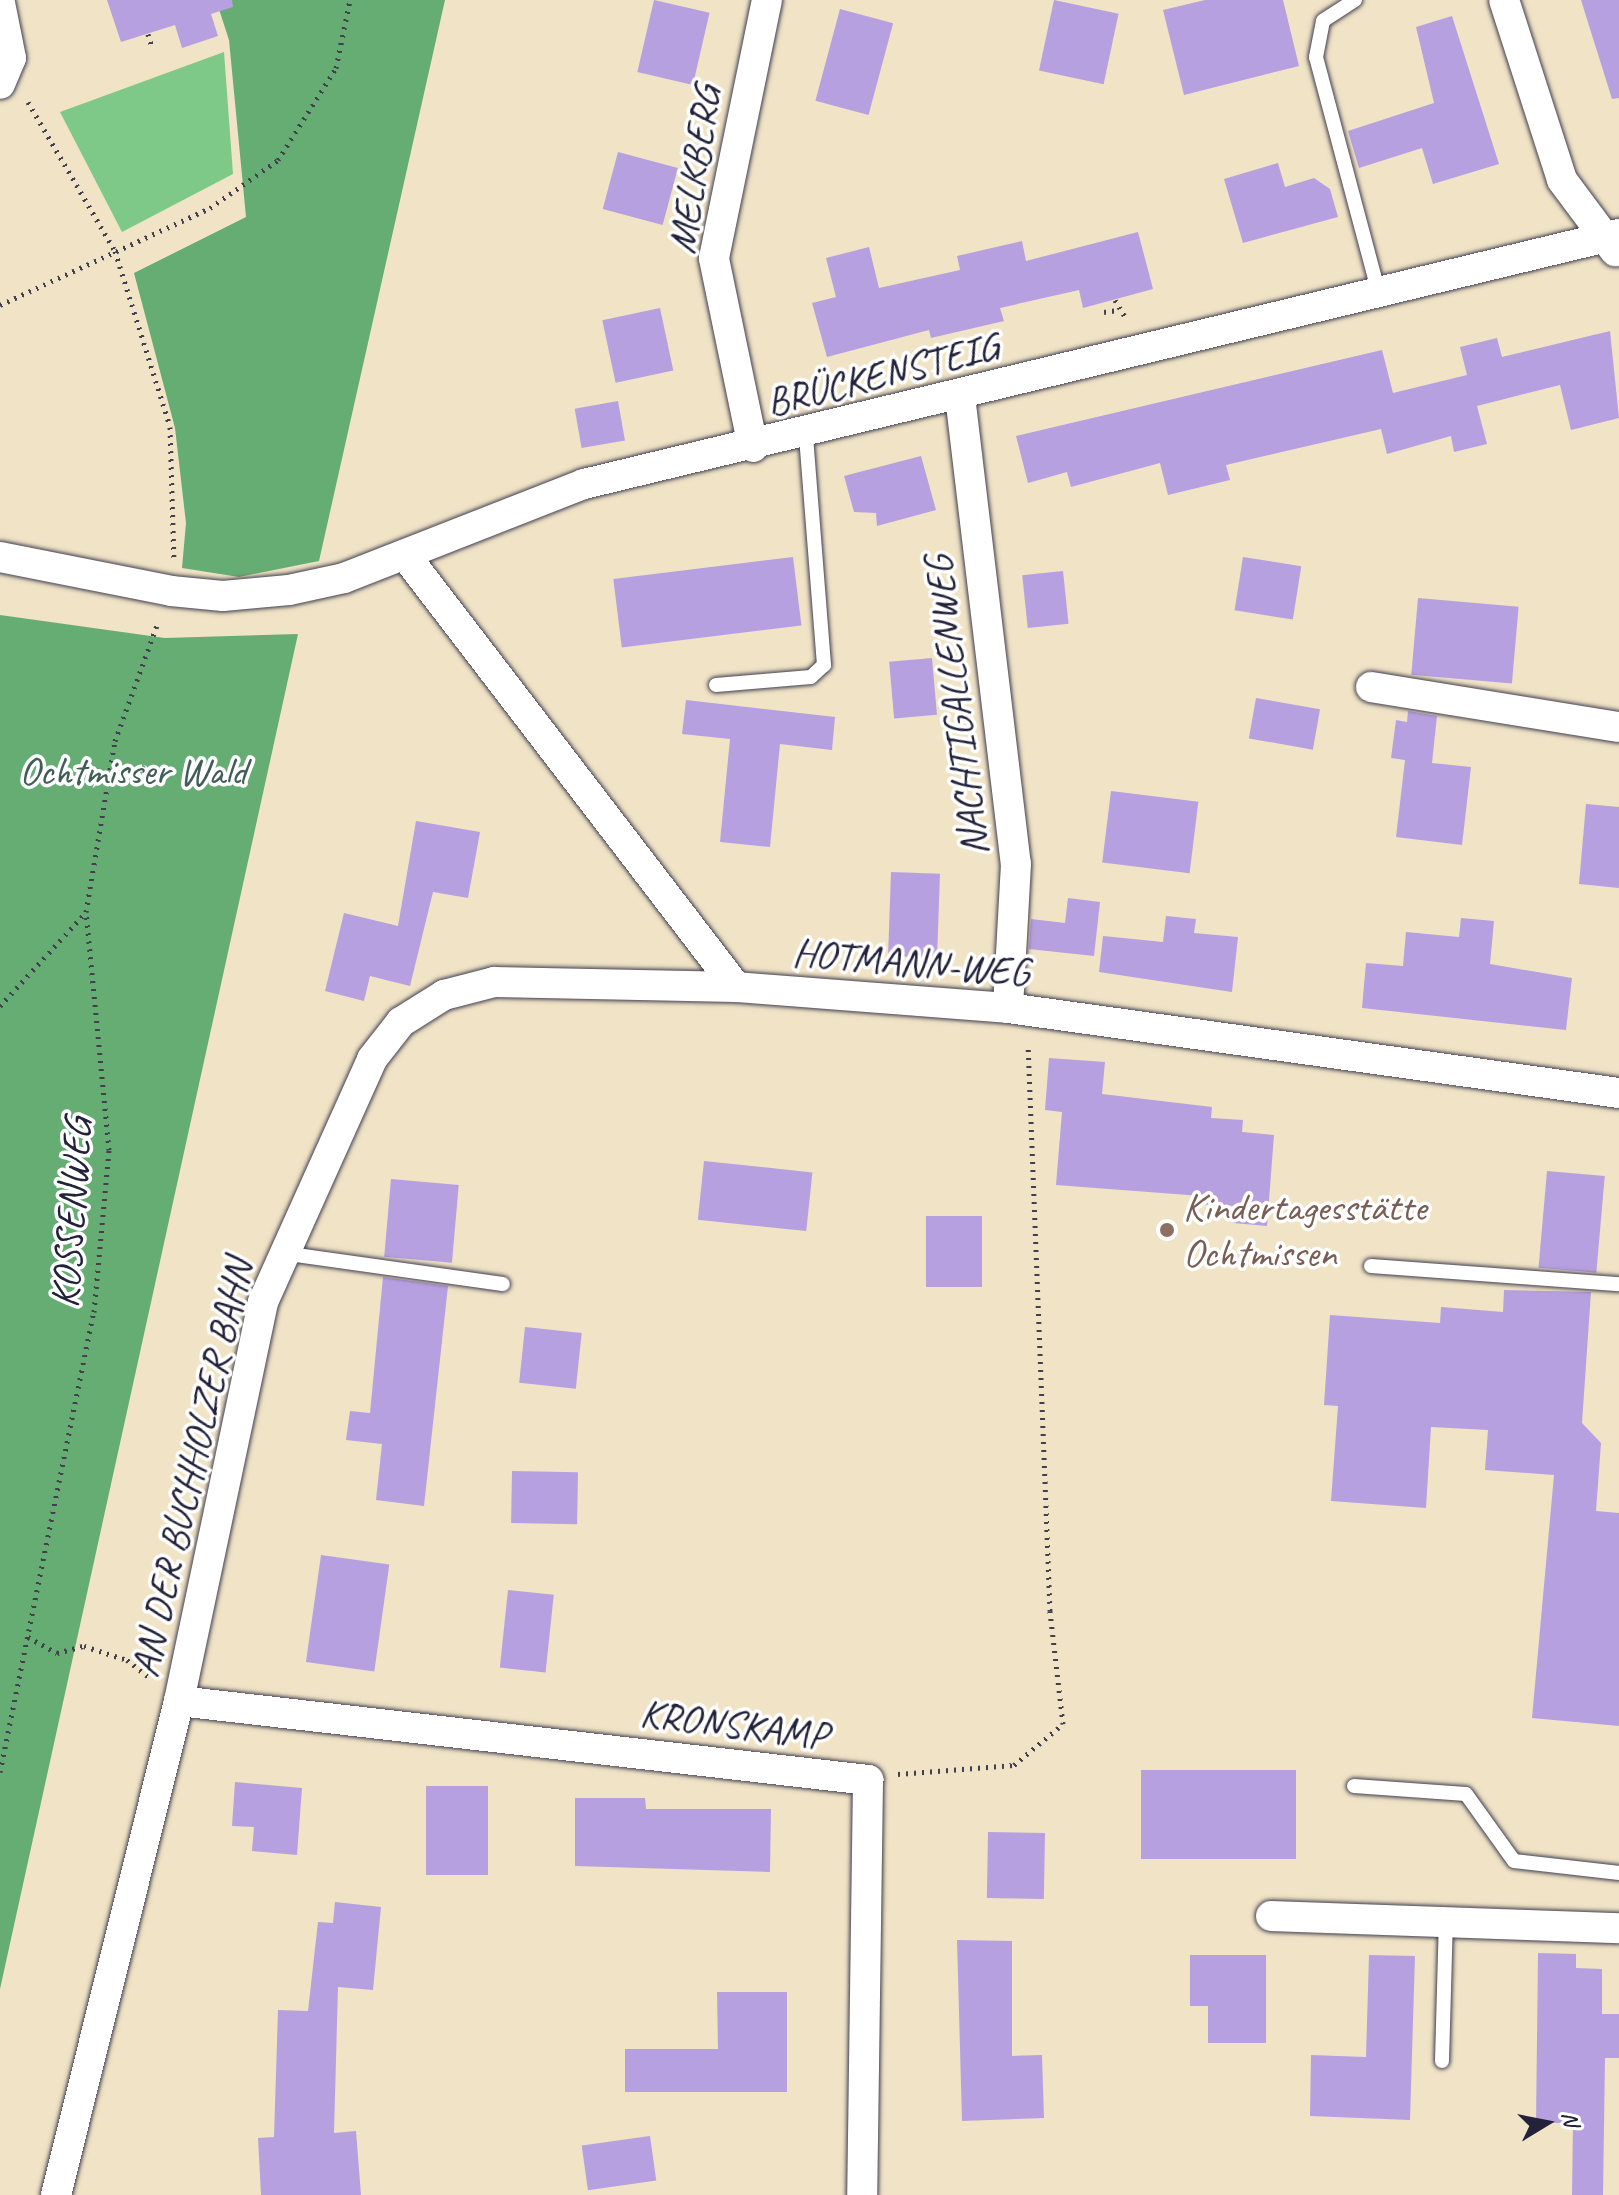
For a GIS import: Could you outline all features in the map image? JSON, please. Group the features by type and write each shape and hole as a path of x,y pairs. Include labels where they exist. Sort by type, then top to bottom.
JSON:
{"street":[{"name":"MELKBERG","path":"753,447 714,258 767,0"},
{"path":"1504,0 1562,180 1613,243"},
{"path":"0,3 11,58 2,81"},
{"name":"BRÜCKENSTEIG","path":"0,557 171,591 223,596 289,590 405,555 584,484 753,447 1379,293 1613,243"},
{"name":"NACHTIGALLENWEG","path":"960,396 1016,864 1019,1010"},
{"name":"HOTMANN-WEG","path":"405,555 736,987 1019,1010 1619,1093"},
{"path":"1371,687 1619,727"},
{"name":"AN DER BUCHHOLZER BAHN","path":"56,2195 179,1701 280,1252 372,1059 401,1022 444,995 494,982 736,987"},
{"name":"KRONSKAMP","path":"179,1701 868,1780 862,2195"},
{"path":"1271,1916 1619,1928"}],"lane":[{"path":"1355,0 1323,21 1316,57 1379,293"},
{"path":"716,685 811,677 824,665 806,434"},
{"path":"280,1252 503,1284"},
{"path":"1371,1266 1619,1284"},
{"path":"1354,1786 1466,1794 1514,1861 1619,1873"},
{"path":"1442,2061 1446,1922"}],"path":[{"path":"0,305 210,208 278,160 336,68 350,0"},
{"path":"148,34 152,47"},
{"path":"2,81 41,116 115,251 170,427 178,524 171,591"},
{"path":"1104,312 1118,310"},
{"name":"KOSSENWEG","path":"0,1772 94,1312 107,1164 103,1036 86,912 115,741 143,658"},
{"path":"0,1006 86,912"},
{"path":"868,1780 936,1766 1014,1765 1063,1724 1050,1611 1019,1010"},
{"path":"28,1637 57,1653 84,1646 127,1660 179,1701"}],"green space":[{"path":"216,0 445,0 319,561 239,577 182,568 186,523 175,428 134,273 246,217 229,40"},
{"path":"224,52 233,174 122,232 60,112"},
{"name":"Ochtmisser Wald","path":"0,615 165,638 298,634 0,1989"}],"building":[{"path":"107,0 232,0 233,7 211,14 218,36 182,48 175,25 121,42"},
{"path":"654,0 710,13 693,85 637,72"},
{"path":"1054,0 1119,14 1104,84 1039,70"},
{"path":"1205,0 1283,0 1299,66 1184,95 1163,10"},
{"path":"1581,0 1619,0 1619,98 1612,99"},
{"path":"840,9 893,23 869,115 815,101"},
{"path":"1452,16 1499,164 1433,184 1422,148 1359,168 1348,131 1434,103 1416,27"},
{"path":"618,152 678,168 663,225 603,209"},
{"path":"1278,163 1285,187 1314,178 1330,189 1338,217 1243,243 1224,179"},
{"path":"1138,232 1153,289 1083,308 1079,290 1000,308 1004,321 931,338 929,330 827,357 812,303 836,297 826,258 869,247 879,288 960,270 957,256 1022,241 1026,261"},
{"path":"660,308 673,371 616,383 602,320"},
{"path":"1610,331 1619,418 1571,430 1560,385 1477,406 1487,444 1454,452 1451,436 1387,454 1381,429 1226,465 1230,480 1168,495 1160,463 1071,487 1067,472 1028,483 1016,436 1382,350 1393,393 1467,375 1460,347 1497,338 1502,357"},
{"path":"618,401 625,440 582,448 575,409"},
{"path":"921,456 936,510 877,526 876,513 854,512 844,476"},
{"path":"793,557 801,625 622,648 613,579"},
{"path":"1243,557 1301,566 1293,620 1235,610"},
{"path":"1063,571 1069,624 1028,628 1022,575"},
{"path":"1418,598 1519,607 1512,684 1411,675"},
{"path":"932,658 937,715 894,719 889,662"},
{"path":"1256,698 1320,709 1313,750 1249,738"},
{"path":"686,700 835,717 832,750 780,744 770,847 720,842 730,739 682,734"},
{"path":"1408,711 1437,716 1432,763 1471,767 1462,845 1396,837 1405,760 1391,758 1396,720 1407,722"},
{"path":"1111,791 1198,802 1190,873 1102,862"},
{"path":"1586,804 1619,807 1619,888 1579,884"},
{"path":"416,821 480,832 468,898 433,892 410,986 370,976 364,1001 325,991 344,913 398,926"},
{"path":"891,872 940,874 937,958 888,956"},
{"path":"1068,898 1100,902 1094,956 1029,949 1031,919 1065,923"},
{"path":"1166,916 1196,919 1194,933 1238,937 1232,992 1099,972 1103,936 1163,942"},
{"path":"1461,918 1494,921 1490,964 1572,978 1566,1030 1362,1008 1366,963 1403,966 1406,932 1459,937"},
{"path":"1049,1058 1105,1062 1102,1094 1212,1107 1211,1118 1243,1120 1242,1132 1274,1135 1267,1226 1233,1223 1235,1206 1200,1204 1201,1196 1056,1185 1062,1112 1045,1110"},
{"path":"704,1161 812,1172 806,1231 698,1220"},
{"path":"1547,1171 1605,1176 1596,1273 1539,1268"},
{"path":"391,1179 459,1185 452,1263 384,1257"},
{"path":"926,1216 982,1216 982,1287 926,1287"},
{"path":"383,1277 448,1286 424,1506 376,1500 382,1444 346,1440 350,1411 370,1413"},
{"path":"1504,1290 1591,1292 1582,1423 1601,1443 1596,1511 1619,1513 1619,1726 1532,1718 1554,1475 1485,1470 1488,1430 1431,1427 1426,1508 1331,1501 1338,1406 1324,1405 1330,1315 1440,1323 1441,1307 1503,1312"},
{"path":"525,1327 582,1333 576,1389 519,1383"},
{"path":"512,1471 578,1472 577,1524 511,1523"},
{"path":"321,1555 389,1565 374,1672 306,1662"},
{"path":"508,1590 554,1595 546,1672 500,1668"},
{"path":"1141,1770 1296,1770 1296,1859 1141,1859"},
{"path":"235,1782 302,1788 297,1855 252,1851 254,1827 232,1826"},
{"path":"426,1786 488,1786 488,1875 426,1875"},
{"path":"575,1798 645,1798 646,1809 771,1809 770,1872 575,1866"},
{"path":"988,1832 1045,1833 1044,1899 987,1898"},
{"path":"335,1902 381,1907 373,1990 338,1987 334,2133 356,2131 361,2195 261,2195 258,2138 274,2137 278,2010 308,2011 318,1922 333,1923"},
{"path":"957,1940 1012,1941 1012,2056 1042,2055 1044,2118 962,2121"},
{"path":"1538,1953 1576,1954 1576,1968 1602,1969 1602,2014 1619,2014 1619,2058 1605,2058 1603,2195 1572,2195 1573,2123 1536,2123"},
{"path":"1190,1955 1266,1955 1266,2043 1208,2043 1208,2006 1190,2006"},
{"path":"1369,1955 1415,1956 1410,2120 1310,2116 1311,2055 1366,2057"},
{"path":"717,1992 787,1992 787,2092 625,2092 625,2049 718,2049"},
{"path":"650,2136 656,2181 588,2190 582,2146"}],"place":[{"name":"Kindertagesstätte Ochtmissen","path":"1167,1230"}]}
